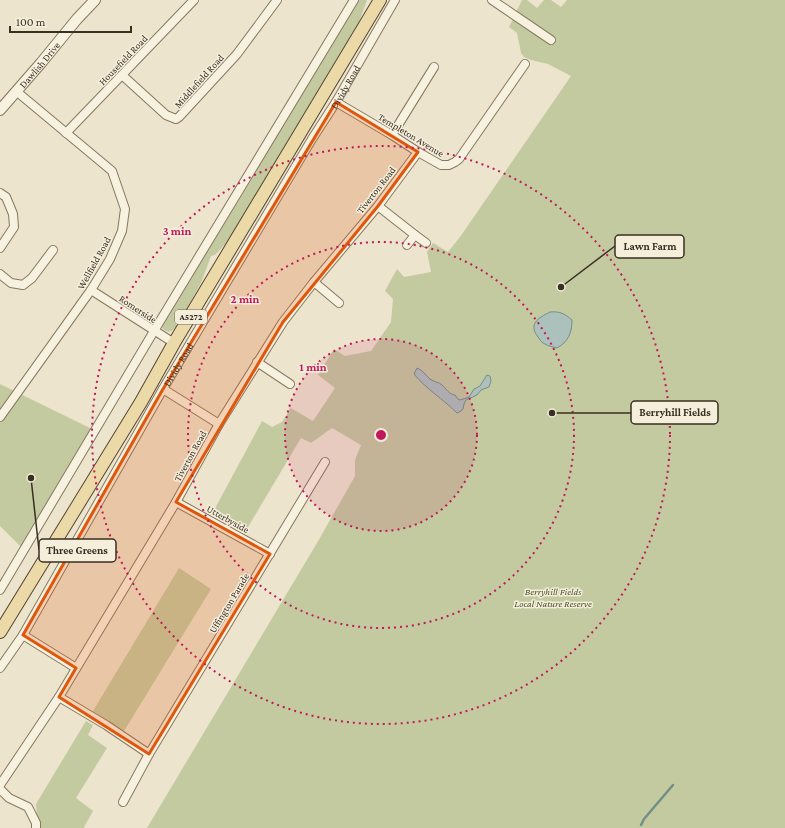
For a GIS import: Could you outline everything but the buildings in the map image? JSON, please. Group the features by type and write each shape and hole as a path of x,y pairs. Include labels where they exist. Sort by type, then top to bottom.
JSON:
{"main road":[{"name":"Dividy Road","path":"0,632 133,415 380,0"}],"street":[{"name":"Dawlish Drive","path":"0,110 77,19 95,0"},
{"name":"Housefield Road","path":"66,133 194,0"},
{"name":"Middlefield Road","path":"122,75 166,115 176,119 237,54 277,0"},
{"path":"0,590 154,331 354,0"},
{"name":"Dividy Road","path":"0,668 23,635 162,389 396,0"},
{"path":"492,0 551,40"},
{"name":"Templeton Avenue","path":"336,102 418,152 442,165 448,165 459,159 525,64"},
{"path":"392,135 434,67"},
{"name":"Wellfield Road","path":"0,417 92,290 117,245 122,231 125,209 112,170 16,91"},
{"name":"Tiverton Road","path":"0,785 76,668 176,502 219,424 283,322 314,282 378,206 418,152"},
{"path":"0,193 6,197 14,214 14,227 0,248"},
{"path":"378,206 426,243"},
{"path":"407,245 415,235"},
{"path":"0,274 11,283 23,285 32,278 53,250"},
{"path":"314,282 339,303"},
{"name":"Romerside","path":"92,290 174,344"},
{"path":"257,362 290,384"},
{"path":"162,389 219,424"},
{"name":"Uffington Parade","path":"123,802 150,754 325,462"},
{"name":"Utterbyside","path":"176,502 270,554"},
{"path":"23,635 76,668"},
{"path":"58,697 106,725 150,754"},
{"path":"0,789 8,798 28,807 36,823 36,828"}],"highlighted area":[{"path":"336,102 418,152 378,206 283,322 176,502 270,554 149,754 59,697 76,668 23,635 163,389"}],"green space":[{"path":"357,0 367,0 359,22 231,238 215,255 211,256 201,283 179,322 173,330 169,332 164,330 162,327"},
{"name":"Berryhill Fields Local Nature Reserve","path":"522,0 527,0 537,8 544,0 551,0 561,7 567,0 785,0 785,828 147,828 317,543 355,476 355,460 361,445 332,428 311,443 301,438 245,532 212,514 262,421 272,427 282,422 291,408 313,421 335,388 318,375 334,349 345,356 371,351 391,322 393,299 385,291 397,269 404,277 431,272 427,252 433,243 448,252 460,237 571,76 548,64 524,57 521,53 517,33 509,27"},
{"path":"0,384 92,429 21,547 0,526"},
{"path":"179,568 211,589 124,731 93,711"},
{"path":"86,721 93,725 88,735 107,748 76,798 93,811 84,827 85,828 38,828 36,804"}],"water":[{"path":"550,312 562,313 572,320 569,337 561,346 557,348 542,342 534,328 534,325 538,319"},
{"path":"417,368 430,379 441,384 460,400 469,397 474,389 480,386 487,375 490,376 491,381 489,387 481,390 477,395 466,400 463,409 457,413 414,374"}],"waterway":[{"path":"641,825 644,819 673,785"}],"place":[{"name":"Lawn Farm","path":"561,287"},
{"name":"Berryhill Fields","path":"552,413"},
{"name":"Three Greens","path":"31,478"}]}
